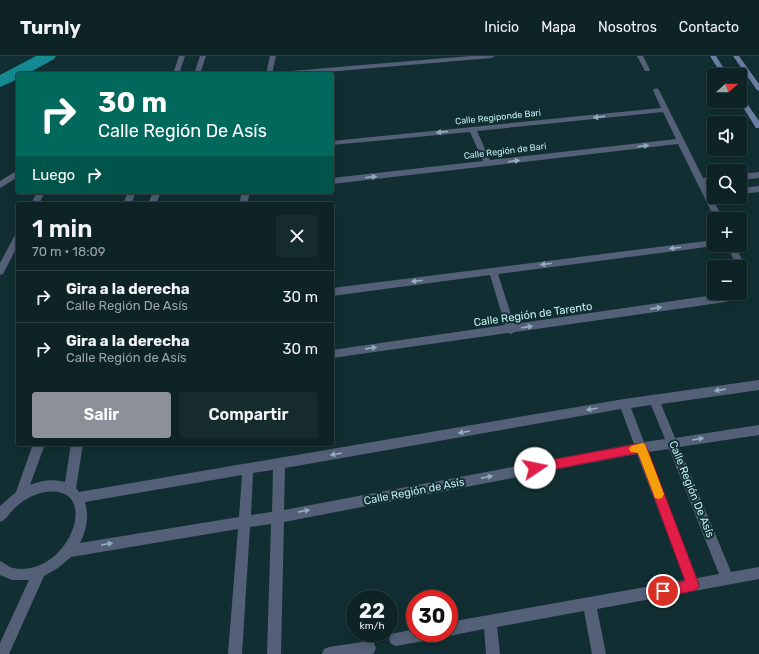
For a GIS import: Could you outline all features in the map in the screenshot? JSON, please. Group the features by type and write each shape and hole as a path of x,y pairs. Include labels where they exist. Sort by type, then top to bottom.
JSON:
{"street":[{"path":"177,72 182,56"},
{"path":"198,72 203,56"},
{"path":"269,72 273,56"},
{"path":"300,72 458,57 492,56"},
{"path":"640,56 647,70"},
{"path":"713,56 721,68"},
{"path":"736,56 759,89"},
{"path":"656,90 700,181 707,190"},
{"path":"747,108 759,126"},
{"name":"Calle Regiponde Bari","path":"334,142 666,110"},
{"path":"472,129 488,164"},
{"name":"Calle Región de Bari","path":"334,182 681,141"},
{"path":"0,185 16,174"},
{"path":"747,176 759,175"},
{"path":"700,181 707,180"},
{"path":"747,190 759,189"},
{"path":"0,272 16,241"},
{"path":"334,292 707,244"},
{"path":"493,271 511,330"},
{"name":"Calle Región de Tarento","path":"334,354 511,330 713,300"},
{"path":"0,516 20,496 33,489 47,486 60,486 74,494 248,469 624,404 759,385"},
{"name":"Calle Región De Asís","path":"654,400 728,579"},
{"path":"624,404 693,585"},
{"name":"Calle Región de Asís","path":"69,551 278,516 642,448 759,430"},
{"path":"20,496 38,446"},
{"path":"0,567 4,571 20,576 40,572 55,563 69,551 80,531 83,513 74,494 77,446"},
{"path":"274,654 279,464"},
{"path":"235,654 248,469"},
{"path":"2,654 40,572"},
{"path":"458,627 759,573"},
{"path":"589,604 599,654"},
{"path":"490,622 493,654"},
{"path":"329,654 369,648"}],"waterway":[{"path":"18,72 48,56"},
{"path":"0,82 16,73"}],"slow traffic":[{"path":"634,449 642,448 659,494"}],"route":[{"path":"535,468 642,448 693,585 663,591"}]}
